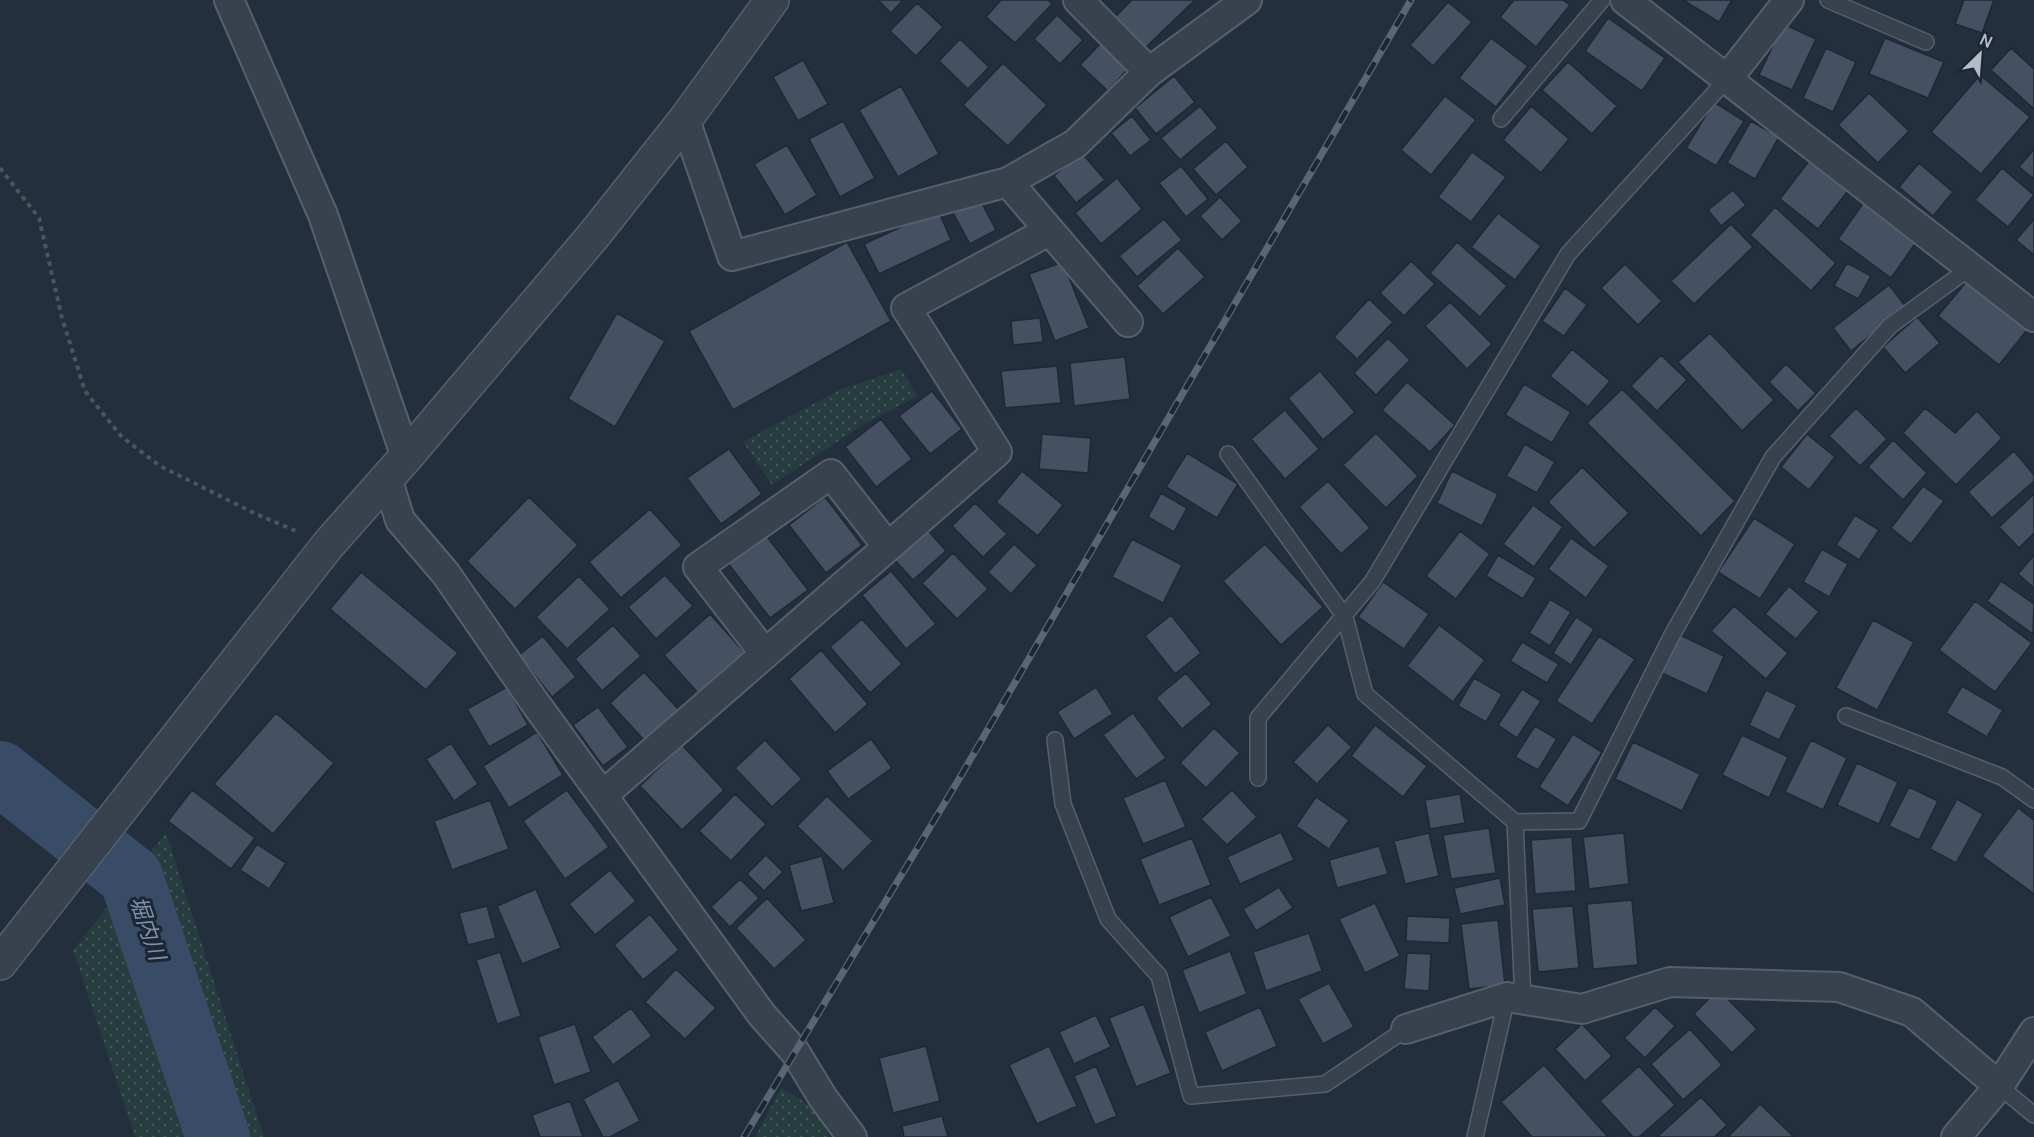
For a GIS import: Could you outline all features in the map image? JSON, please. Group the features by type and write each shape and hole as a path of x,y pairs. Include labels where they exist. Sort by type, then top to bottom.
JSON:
{"street":[{"path":"229,0 323,214 396,467 400,520 446,574 533,700 762,1015 795,1052 823,1098 852,1137"},
{"path":"0,963 328,545 594,235 685,120 772,0"},
{"path":"1078,0 1149,72"},
{"path":"685,120 732,256 1008,182 1075,144 1149,72 1247,0"},
{"path":"1625,0 2033,315"},
{"path":"1727,79 1789,0"},
{"path":"1008,182 1128,322"},
{"path":"603,795 997,452 906,308 1049,231"},
{"path":"765,654 698,567 831,474 888,547"},
{"path":"1406,1029 1515,998 1582,1009 1670,982 1839,987 1912,1012 1999,1086"},
{"path":"1956,1137 1999,1086 2034,1032"}],"lane":[{"path":"1501,119 1602,0"},
{"path":"1828,0 1926,42"},
{"path":"1258,778 1258,718 1372,582 1568,254 1727,79"},
{"path":"1228,454 1345,617 1365,694 1515,822 1579,821 1671,637 1773,457 1890,326 1971,267"},
{"path":"1846,716 2002,777 2034,800"},
{"path":"1055,740 1063,804 1071,825 1108,919 1159,976 1191,1096 1325,1084 1406,1029"},
{"path":"1475,1137 1515,998 1515,822"},
{"path":"1999,1086 2034,1115"}],"path":[{"path":"0,168 39,218 62,318 85,391 122,437 160,466 256,514 328,545"}],"green space":[{"path":"901,369 918,396 864,424 772,485 743,442 839,390"},
{"path":"166,833 264,1137 135,1137 73,950"},
{"path":"781,1088 811,1107 821,1119 829,1137 755,1137"}],"building":[{"path":"878,0 903,0 891,13"},
{"path":"1001,0 1048,0 1052,4 1015,43 986,17"},
{"path":"1132,0 1195,0 1145,48 1115,17"},
{"path":"1514,0 1563,0 1570,5 1536,47 1500,17"},
{"path":"1683,0 1732,0 1719,22"},
{"path":"1964,0 1994,0 1982,33 1955,24"},
{"path":"1448,2 1472,22 1433,66 1410,45"},
{"path":"917,3 943,27 916,56 890,31"},
{"path":"1057,15 1083,40 1060,64 1034,39"},
{"path":"1608,18 1665,58 1642,91 1585,51"},
{"path":"1783,24 1816,39 1792,90 1759,75"},
{"path":"1491,38 1528,66 1496,107 1459,78"},
{"path":"1885,38 1944,62 1928,98 1869,74"},
{"path":"960,39 989,67 968,89 939,61"},
{"path":"1101,43 1128,69 1108,91 1080,65"},
{"path":"1826,48 1856,62 1833,112 1803,98"},
{"path":"2011,48 2034,69 2034,109 1991,70"},
{"path":"803,60 828,104 798,121 773,77"},
{"path":"1568,62 1617,106 1592,134 1542,90"},
{"path":"1003,63 1047,105 1008,146 963,105"},
{"path":"1980,75 2030,117 1981,174 1931,132"},
{"path":"1174,76 1195,102 1156,134 1135,108"},
{"path":"901,86 939,154 898,177 859,110"},
{"path":"1869,93 1909,131 1878,163 1838,125"},
{"path":"1445,96 1476,120 1431,175 1401,150"},
{"path":"1714,102 1744,121 1716,166 1686,148"},
{"path":"1200,106 1218,128 1180,160 1161,138"},
{"path":"1531,106 1569,139 1541,173 1503,140"},
{"path":"1132,116 1151,140 1130,156 1111,133"},
{"path":"843,121 875,178 840,197 809,139"},
{"path":"1751,121 1779,137 1755,179 1727,163"},
{"path":"1226,141 1248,167 1216,195 1193,169"},
{"path":"787,145 817,195 785,215 754,164"},
{"path":"2034,149 2034,179 2019,167"},
{"path":"1081,152 1105,180 1076,203 1054,176"},
{"path":"1472,152 1506,177 1471,222 1438,197"},
{"path":"1809,161 1848,191 1818,229 1780,199"},
{"path":"1919,163 1953,192 1933,216 1899,187"},
{"path":"1181,166 1208,199 1186,217 1159,183"},
{"path":"2002,168 2034,195 2008,227 1975,200"},
{"path":"1117,178 1142,209 1101,244 1075,213"},
{"path":"1733,190 1746,205 1721,226 1708,210"},
{"path":"1220,197 1242,221 1222,240 1200,216"},
{"path":"980,200 996,230 970,244 953,213"},
{"path":"1864,202 1917,241 1891,278 1838,239"},
{"path":"1775,207 1836,263 1811,291 1750,235"},
{"path":"938,210 951,240 879,274 864,244"},
{"path":"1498,213 1541,246 1515,280 1471,247"},
{"path":"1164,219 1182,240 1137,277 1119,256"},
{"path":"2034,219 2034,255 2016,240"},
{"path":"1731,224 1753,247 1694,304 1671,281"},
{"path":"847,242 891,321 733,410 689,331"},
{"path":"1457,242 1507,286 1480,317 1430,273"},
{"path":"1178,248 1205,277 1163,314 1137,286"},
{"path":"1411,261 1435,284 1404,316 1380,293"},
{"path":"1063,262 1089,328 1055,341 1029,274"},
{"path":"1847,263 1871,276 1858,299 1834,286"},
{"path":"1625,264 1662,301 1638,325 1601,288"},
{"path":"1966,282 2027,330 1999,365 1938,316"},
{"path":"1889,285 1906,307 1851,351 1833,328"},
{"path":"1565,288 1587,305 1564,336 1542,321"},
{"path":"1369,299 1393,322 1357,359 1334,337"},
{"path":"1450,302 1492,344 1467,369 1425,326"},
{"path":"617,313 665,341 615,427 568,399"},
{"path":"1917,317 1940,343 1905,373 1883,347"},
{"path":"1040,318 1043,342 1013,345 1011,321"},
{"path":"1710,333 1774,400 1742,431 1678,362"},
{"path":"1388,338 1410,360 1376,395 1354,373"},
{"path":"1572,349 1610,381 1588,407 1550,376"},
{"path":"1661,355 1687,380 1657,411 1631,386"},
{"path":"1125,357 1130,399 1074,406 1070,363"},
{"path":"1786,364 1816,393 1798,411 1769,382"},
{"path":"1057,366 1061,403 1005,408 1001,371"},
{"path":"1320,371 1355,412 1323,440 1288,398"},
{"path":"1407,382 1455,425 1430,452 1382,410"},
{"path":"1524,384 1571,412 1552,443 1505,415"},
{"path":"1622,389 1735,501 1701,536 1587,423"},
{"path":"932,391 962,429 930,454 899,416"},
{"path":"1856,408 1887,439 1860,466 1829,436"},
{"path":"1925,408 1955,433 1977,411 2002,438 1956,485 1903,433"},
{"path":"1285,410 1319,449 1285,479 1251,439"},
{"path":"881,419 912,459 876,487 845,447"},
{"path":"1376,433 1418,476 1386,508 1343,465"},
{"path":"1042,434 1091,438 1088,473 1039,469"},
{"path":"1807,434 1835,457 1809,490 1781,467"},
{"path":"1893,440 1927,473 1903,500 1868,467"},
{"path":"1525,444 1555,462 1537,493 1506,476"},
{"path":"729,449 762,494 721,524 687,478"},
{"path":"2014,451 2034,475 2034,481 1992,518 1968,492"},
{"path":"1187,453 1238,484 1217,518 1166,487"},
{"path":"1582,467 1629,513 1594,548 1548,502"},
{"path":"1022,471 1063,505 1038,536 996,502"},
{"path":"1452,471 1498,494 1482,526 1437,503"},
{"path":"1328,481 1370,528 1341,554 1299,507"},
{"path":"1923,486 1944,501 1911,544 1891,528"},
{"path":"1161,493 1187,508 1174,532 1148,517"},
{"path":"2034,494 2034,533 2019,548 1999,527"},
{"path":"529,497 578,545 515,609 467,561"},
{"path":"825,497 862,545 826,573 789,525"},
{"path":"975,503 1007,534 983,557 952,526"},
{"path":"1533,505 1563,527 1534,567 1503,544"},
{"path":"650,509 682,545 621,598 589,562"},
{"path":"1855,515 1879,530 1859,560 1836,545"},
{"path":"1754,518 1795,544 1760,599 1718,572"},
{"path":"925,527 946,551 913,580 892,557"},
{"path":"1460,531 1490,554 1456,599 1426,576"},
{"path":"765,534 808,590 770,618 727,562"},
{"path":"1571,538 1609,566 1586,598 1548,569"},
{"path":"1132,539 1182,565 1163,603 1112,577"},
{"path":"1014,544 1037,565 1011,594 988,572"},
{"path":"1265,544 1323,607 1281,645 1223,581"},
{"path":"1822,549 1848,564 1829,597 1803,582"},
{"path":"953,553 988,589 957,619 922,583"},
{"path":"1498,555 1536,578 1523,599 1486,576"},
{"path":"2034,555 2034,588 2018,574"},
{"path":"891,571 936,624 906,649 862,595"},
{"path":"361,572 458,653 426,690 330,609"},
{"path":"665,575 693,606 656,639 628,607"},
{"path":"579,576 610,609 567,649 536,617"},
{"path":"2001,581 2034,604 2033,634 1987,601"},
{"path":"1383,582 1429,614 1404,649 1358,617"},
{"path":"1789,586 1819,612 1796,639 1765,614"},
{"path":"1550,599 1571,612 1550,646 1529,633"},
{"path":"1975,601 2032,643 1995,692 1939,650"},
{"path":"1734,606 1788,653 1766,679 1711,631"},
{"path":"710,614 745,653 699,694 664,655"},
{"path":"1171,615 1201,653 1175,674 1145,636"},
{"path":"1576,617 1594,629 1571,665 1553,653"},
{"path":"862,619 902,664 870,693 830,647"},
{"path":"1873,620 1914,642 1877,710 1836,688"},
{"path":"613,625 641,656 602,691 575,659"},
{"path":"1439,625 1485,660 1453,702 1407,666"},
{"path":"1680,635 1724,656 1707,694 1662,673"},
{"path":"543,636 576,677 552,697 519,655"},
{"path":"1599,636 1635,659 1592,724 1556,701"},
{"path":"1522,642 1559,664 1547,683 1510,661"},
{"path":"821,650 868,704 835,733 789,679"},
{"path":"644,672 679,710 645,741 610,703"},
{"path":"1186,673 1212,704 1182,729 1156,698"},
{"path":"1474,678 1502,694 1486,722 1458,706"},
{"path":"1962,686 2003,710 1987,737 1946,713"},
{"path":"507,687 528,725 489,747 467,709"},
{"path":"1096,687 1113,714 1074,739 1057,712"},
{"path":"1522,689 1541,701 1517,738 1498,725"},
{"path":"1766,690 1797,705 1779,740 1749,725"},
{"path":"598,707 628,747 603,766 573,725"},
{"path":"276,713 334,763 273,834 214,784"},
{"path":"1133,713 1166,758 1136,779 1103,735"},
{"path":"1328,725 1352,747 1317,784 1293,762"},
{"path":"1375,725 1427,766 1403,797 1351,756"},
{"path":"1535,726 1557,739 1538,770 1515,757"},
{"path":"1214,728 1240,753 1206,788 1180,763"},
{"path":"537,732 563,775 509,808 483,766"},
{"path":"1573,734 1602,752 1568,806 1539,787"},
{"path":"1742,735 1788,757 1769,798 1722,775"},
{"path":"871,739 892,768 848,799 827,771"},
{"path":"765,740 802,779 772,807 735,768"},
{"path":"1811,740 1847,758 1823,810 1785,792"},
{"path":"1633,742 1700,774 1682,811 1615,779"},
{"path":"451,743 478,784 454,801 426,759"},
{"path":"682,745 724,790 682,830 640,786"},
{"path":"1857,763 1898,782 1879,824 1837,805"},
{"path":"1165,780 1186,827 1143,844 1123,798"},
{"path":"1909,787 1938,801 1919,840 1889,826"},
{"path":"192,790 255,838 231,869 168,821"},
{"path":"567,790 609,847 565,879 523,821"},
{"path":"1232,790 1257,817 1227,845 1201,819"},
{"path":"735,794 766,824 731,861 699,831"},
{"path":"1460,794 1465,823 1430,829 1425,800"},
{"path":"827,796 873,841 843,871 797,826"},
{"path":"1316,797 1349,820 1329,849 1296,826"},
{"path":"1957,799 1983,814 1956,863 1930,849"},
{"path":"490,800 509,849 452,870 434,821"},
{"path":"2018,808 2034,820 2034,894 1982,856"},
{"path":"1489,828 1496,873 1451,879 1443,835"},
{"path":"1281,832 1294,860 1240,884 1227,857"},
{"path":"1429,833 1439,876 1405,884 1394,841"},
{"path":"1624,833 1629,884 1589,889 1583,837"},
{"path":"1572,837 1576,891 1535,894 1531,840"},
{"path":"1192,838 1211,885 1159,905 1140,859"},
{"path":"257,844 286,863 269,889 240,870"},
{"path":"1379,846 1388,874 1337,888 1329,860"},
{"path":"766,855 783,872 764,891 747,874"},
{"path":"822,856 834,903 801,911 789,865"},
{"path":"610,870 636,901 595,935 569,904"},
{"path":"1500,878 1505,905 1460,914 1454,888"},
{"path":"740,879 759,898 730,927 711,907"},
{"path":"1279,887 1293,908 1256,931 1243,909"},
{"path":"536,889 561,948 522,964 497,906"},
{"path":"1211,897 1231,936 1188,957 1169,917"},
{"path":"767,898 806,940 774,969 736,928"},
{"path":"1632,900 1638,965 1593,969 1587,904"},
{"path":"1375,903 1400,956 1365,973 1339,919"},
{"path":"487,906 496,938 468,945 459,913"},
{"path":"1573,906 1579,968 1538,972 1532,909"},
{"path":"650,914 679,950 643,980 614,945"},
{"path":"1407,916 1450,918 1449,943 1406,941"},
{"path":"1498,920 1505,985 1469,989 1461,924"},
{"path":"1309,933 1322,971 1266,991 1253,952"},
{"path":"1230,951 1247,994 1199,1013 1182,970"},
{"path":"500,952 521,1016 497,1024 476,960"},
{"path":"1407,953 1431,954 1429,991 1404,989"},
{"path":"676,969 716,1008 685,1039 645,1002"},
{"path":"1329,983 1354,1027 1323,1044 1298,999"},
{"path":"1718,989 1757,1029 1732,1053 1694,1014"},
{"path":"1144,1004 1171,1073 1136,1087 1109,1018"},
{"path":"1260,1007 1277,1046 1222,1071 1205,1032"},
{"path":"1655,1007 1675,1026 1645,1058 1624,1038"},
{"path":"631,1008 652,1036 613,1065 592,1037"},
{"path":"1096,1015 1111,1047 1074,1064 1059,1032"},
{"path":"575,1024 591,1072 554,1085 538,1037"},
{"path":"1582,1024 1612,1056 1585,1081 1555,1049"},
{"path":"1690,1029 1722,1065 1683,1100 1651,1064"},
{"path":"926,1046 940,1101 893,1113 879,1058"},
{"path":"1049,1046 1077,1106 1037,1124 1009,1065"},
{"path":"1544,1065 1608,1137 1532,1137 1501,1102"},
{"path":"1096,1066 1117,1116 1095,1125 1074,1076"},
{"path":"1639,1066 1675,1105 1639,1137 1633,1137 1600,1101"},
{"path":"618,1080 640,1121 610,1137 603,1137 583,1099"},
{"path":"1701,1097 1727,1125 1714,1137 1657,1137"},
{"path":"570,1101 583,1137 540,1137 532,1115"},
{"path":"1760,1104 1794,1137 1728,1137"},
{"path":"942,1116 948,1137 904,1137 902,1126"}],"waterway":[{"name":"堀内川","path":"0,773 131,877 218,1137"}],"railway":[{"path":"744,1137 959,779 1411,0"}]}
